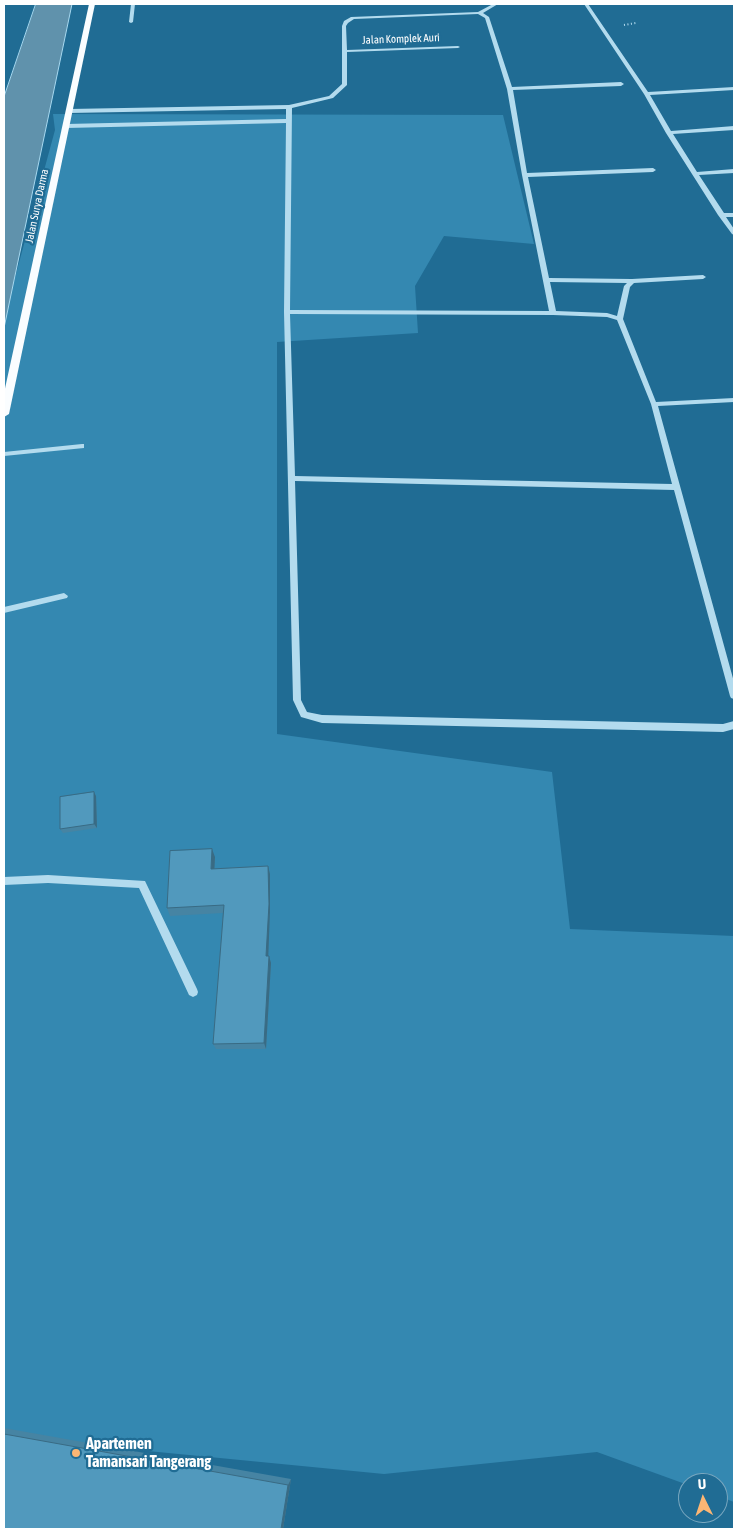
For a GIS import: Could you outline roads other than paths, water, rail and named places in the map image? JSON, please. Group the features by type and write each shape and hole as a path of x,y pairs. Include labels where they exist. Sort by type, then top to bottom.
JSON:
{"main road":[{"name":"Jalan Surya Darma","path":"4,414 92,4"}],"street":[{"path":"131,22 133,4"},
{"path":"69,111 289,107 331,97 345,84 346,51 344,26 346,22 353,18 479,13 496,4"},
{"path":"586,4 647,94 669,133 734,233"},
{"path":"479,13 488,17 510,89 553,313"},
{"name":"Jalan Komplek Auri","path":"346,51 458,47"},
{"path":"510,89 622,84"},
{"path":"647,94 734,88"},
{"path":"289,107 287,312 291,478 297,700 304,716 322,720 723,728 734,725"},
{"path":"66,126 290,121"},
{"path":"669,133 734,128"},
{"path":"525,175 653,170"},
{"path":"696,174 734,171"},
{"path":"721,215 734,215"},
{"path":"546,280 632,281 703,277"},
{"path":"632,281 627,286 620,319 654,404 734,696"},
{"path":"287,312 553,313 607,315 620,319"},
{"path":"654,404 734,400"},
{"path":"4,454 82,446"},
{"path":"291,478 676,487"},
{"path":"4,610 64,596"},
{"path":"4,881 48,879 142,884 194,992"}],"place":[{"name":"Apartemen Tamansari Tangerang","path":"76,1453"}]}
